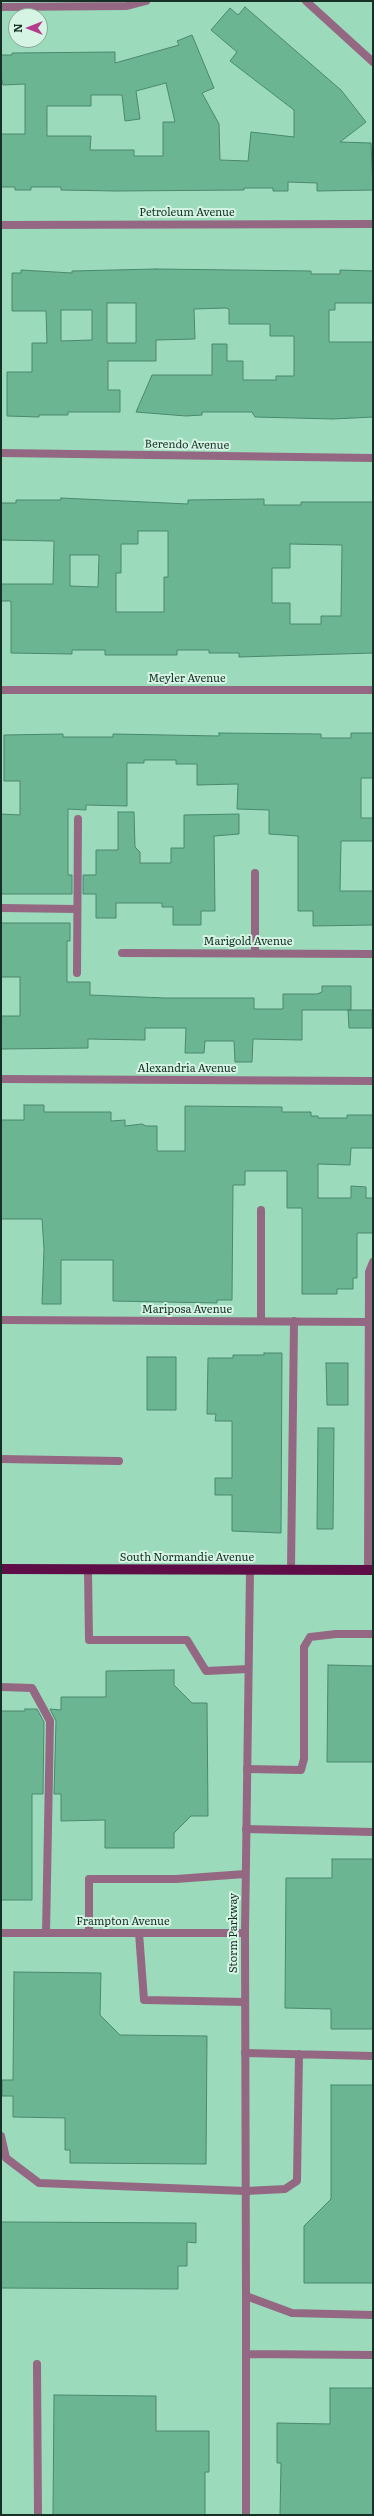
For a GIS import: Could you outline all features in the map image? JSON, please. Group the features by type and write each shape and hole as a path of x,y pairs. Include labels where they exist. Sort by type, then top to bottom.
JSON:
{"main road":[{"name":"South Normandie Avenue","path":"1,1569 371,1570"}],"street":[{"path":"1,7 127,6 146,1"},
{"path":"306,1 373,62"},
{"name":"Petroleum Avenue","path":"1,225 373,224"},
{"name":"Berendo Avenue","path":"1,453 373,458"},
{"name":"Meyler Avenue","path":"1,690 373,690"},
{"path":"77,973 78,820"},
{"path":"255,873 255,953"},
{"path":"1,908 77,909"},
{"name":"Marigold Avenue","path":"122,953 373,954"},
{"name":"Alexandria Avenue","path":"1,1079 373,1082"},
{"path":"261,1210 261,1321"},
{"path":"371,1570 372,1322 369,1272 373,1262"},
{"name":"Mariposa Avenue","path":"1,1320 372,1322"},
{"path":"291,1570 294,1322"},
{"path":"1,1459 119,1461"},
{"path":"88,1569 89,1640 187,1640 206,1670 248,1669"},
{"name":"Storm Parkway","path":"246,2515 245,1874 250,1570"},
{"path":"247,1769 301,1770 304,1759 304,1646 310,1637 336,1634 373,1634"},
{"path":"1,1687 32,1688 50,1721 46,1932"},
{"path":"246,1829 373,1832"},
{"path":"89,1932 89,1879 176,1879 245,1874"},
{"name":"Frampton Avenue","path":"1,1932 245,1933"},
{"path":"139,1933 144,2000 245,2002"},
{"path":"245,2053 373,2056"},
{"path":"1,2136 6,2158 39,2183 246,2191 285,2189 298,2181 299,2054"},
{"path":"246,2296 292,2313 373,2315"},
{"path":"246,2354 373,2355"},
{"path":"37,2364 38,2515"}],"building":[{"path":"245,7 341,90 366,122 340,142 371,143 373,190 317,191 317,183 288,182 288,191 273,191 273,188 244,188 244,190 116,191 61,190 61,187 31,187 31,190 15,190 15,187 1,187 1,134 25,134 25,84 3,85 1,77 1,55 12,55 12,53 115,52 115,63 179,45 177,41 192,35 214,88 202,93 219,124 220,160 248,161 251,132 294,137 294,110 230,61 237,52 211,30 230,8 238,15","holes":["166,83 175,122 163,122 163,156 134,156 134,150 90,150 91,136 47,136 47,106 91,106 91,95 122,95 125,121 140,119 136,91"]},
{"path":"156,269 311,271 311,274 340,274 340,270 373,271 373,303 335,303 335,310 329,310 329,342 373,342 373,417 333,419 255,417 252,412 202,412 202,415 186,416 136,412 152,375 212,375 212,344 227,344 227,361 243,361 243,380 276,380 276,376 294,376 294,336 270,336 270,324 229,324 229,309 226,308 194,309 195,339 156,340 156,361 108,361 108,390 120,390 120,412 68,412 68,415 39,415 39,417 7,416 7,372 32,372 32,343 47,343 46,311 12,311 12,273 21,273 21,270 72,273 72,271","holes":["107,303 136,303 136,343 107,343","61,310 92,310 92,340 61,341"]},
{"path":"61,498 188,504 188,500 264,499 264,505 301,505 301,502 373,502 373,653 239,657 239,653 209,653 209,650 177,650 177,655 105,655 105,650 72,650 72,654 11,653 11,601 1,601 1,584 53,584 54,541 1,540 1,503 16,503 16,500 61,500","holes":["138,531 168,531 168,577 164,577 164,612 116,612 116,573 121,573 121,544 138,544","290,544 342,545 341,616 321,616 321,624 290,624 290,603 272,603 272,568 290,568","70,555 99,555 98,587 70,586"]},
{"path":"219,733 321,734 321,738 351,738 351,733 373,733 373,778 361,778 361,818 373,818 373,841 341,841 340,891 373,891 373,925 313,926 313,911 298,911 298,836 269,834 269,810 237,809 238,784 197,785 197,764 176,764 176,760 144,760 144,763 127,763 127,806 86,805 86,810 68,809 68,875 72,875 72,894 1,894 1,814 20,815 20,781 4,781 4,735 63,734 63,737 113,737 113,734 219,736"},
{"path":"118,812 134,812 135,847 140,852 140,863 171,863 171,848 184,848 184,815 239,814 239,834 214,836 215,911 201,911 201,925 173,925 173,907 162,907 162,903 116,903 116,918 96,918 96,894 83,894 83,875 96,875 96,850 118,850"},
{"path":"1,923 70,923 70,941 67,941 67,982 90,982 90,995 165,998 254,998 254,1009 283,1009 283,994 317,994 322,992 322,986 351,986 351,1010 302,1010 302,1040 253,1039 252,1062 235,1062 234,1041 205,1041 204,1053 185,1053 186,1028 145,1028 145,1040 88,1039 88,1048 1,1049 1,1016 20,1016 20,977 1,977"},
{"path":"348,1010 372,1010 372,1028 349,1028"},
{"path":"24,1105 44,1105 44,1112 111,1112 111,1121 125,1120 125,1126 142,1124 146,1126 157,1126 157,1151 185,1151 185,1106 282,1107 282,1112 311,1112 311,1116 318,1116 318,1118 347,1118 347,1115 373,1115 373,1148 351,1148 350,1165 318,1164 318,1198 351,1198 351,1186 366,1187 366,1198 373,1198 373,1233 357,1233 357,1278 353,1278 353,1289 337,1289 337,1294 302,1294 302,1208 287,1208 287,1171 245,1171 245,1185 233,1185 232,1300 217,1300 217,1303 113,1301 113,1260 61,1260 61,1304 42,1304 44,1249 42,1219 1,1219 1,1120 24,1120"},
{"path":"264,1353 282,1353 281,1533 232,1531 232,1495 215,1495 215,1478 232,1478 232,1421 215,1421 216,1414 207,1414 208,1358 233,1358 233,1355 264,1355"},
{"path":"147,1357 176,1357 176,1410 147,1410"},
{"path":"326,1363 348,1363 348,1405 327,1405"},
{"path":"318,1428 334,1428 333,1529 317,1529"},
{"path":"328,1665 373,1666 373,1762 327,1762"},
{"path":"174,1670 174,1685 192,1703 207,1703 208,1816 191,1816 174,1833 174,1848 105,1848 105,1820 61,1821 61,1794 54,1794 56,1721 50,1709 61,1710 61,1697 106,1697 106,1671"},
{"path":"25,1709 37,1709 44,1722 43,1794 32,1794 32,1900 1,1900 1,1711 25,1711"},
{"path":"332,1859 373,1859 373,2029 331,2029 331,2009 285,2008 286,1878 332,1878"},
{"path":"14,1972 101,1973 100,2015 120,2035 207,2036 206,2164 70,2163 70,2150 65,2150 65,2118 13,2117 13,2096 2,2096 2,2080 13,2080"},
{"path":"331,2085 373,2085 373,2283 304,2283 304,2226 331,2199"},
{"path":"1,2222 196,2223 196,2243 187,2242 187,2266 178,2266 178,2289 1,2288"},
{"path":"330,2388 373,2388 373,2515 280,2515 281,2463 277,2463 277,2423 330,2424"},
{"path":"54,2395 156,2396 156,2431 209,2431 209,2472 205,2472 205,2515 53,2515"}]}
